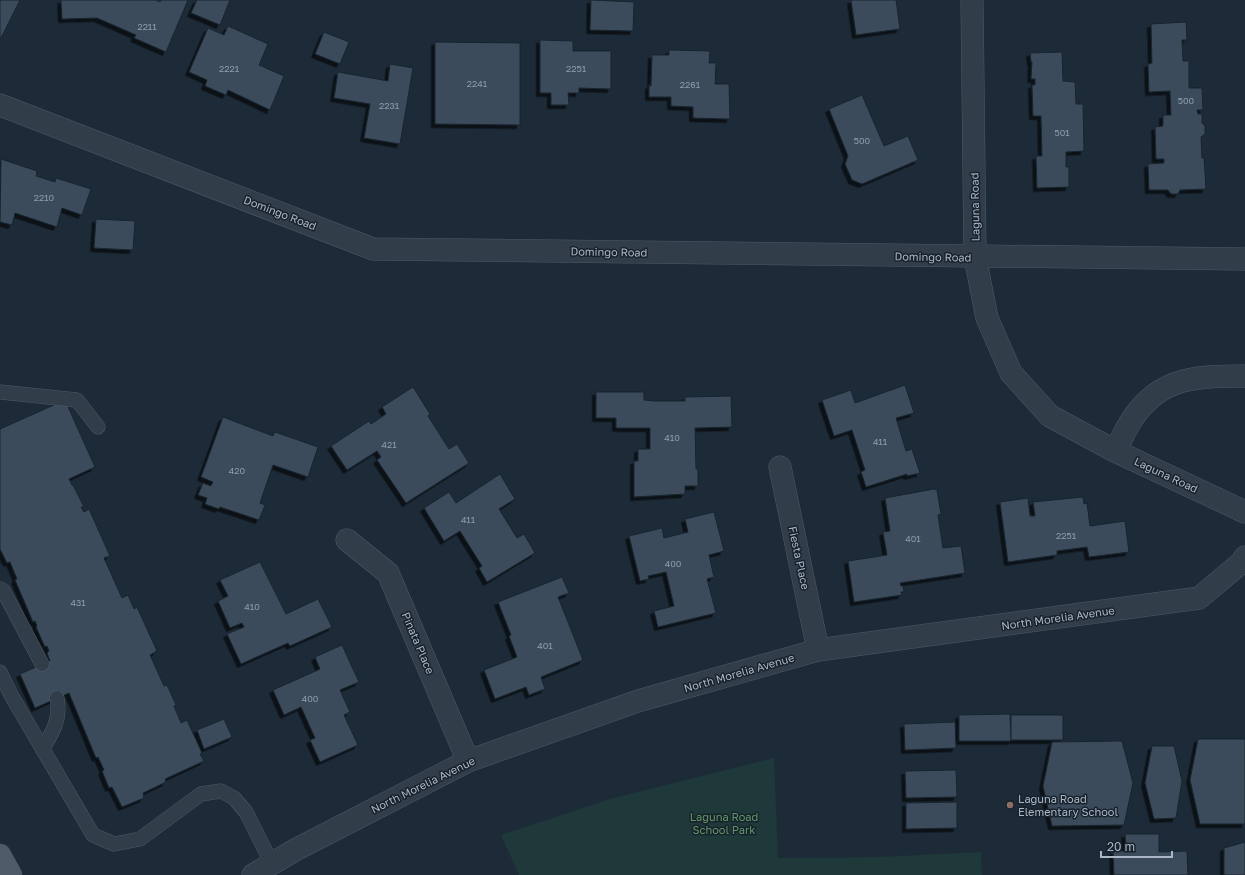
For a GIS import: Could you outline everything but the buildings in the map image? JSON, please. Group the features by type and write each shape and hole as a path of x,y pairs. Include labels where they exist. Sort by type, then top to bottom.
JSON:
{"main road":[{"path":"0,855 11,875"}],"street":[{"name":"Laguna Road","path":"972,0 975,257 987,318 1011,373 1050,416 1115,451 1245,512"},
{"name":"Domingo Road","path":"0,105 373,249 1245,259"},
{"path":"1115,451 1133,418 1154,394 1179,381 1207,376 1245,376"},
{"name":"Fiesta Place","path":"780,466 818,650"},
{"name":"Pinata Place","path":"347,540 388,573 468,762"},
{"name":"North Morelia Avenue","path":"253,875 295,850 468,762 638,701 818,650 1200,598 1242,562 1245,557"}],"lane":[{"path":"0,392 77,400 98,427"},
{"path":"0,589 3,590 42,664"},
{"path":"0,672 11,695 93,835 114,844 140,839 201,794 220,791 234,798 246,812 272,864"},
{"path":"42,749 55,729 59,708 57,698"}],"green space":[{"name":"Laguna Road School Park","path":"774,758 778,858 879,857 981,852 982,875 519,875 501,835 610,799"}],"place":[{"name":"Laguna Road Elementary School","path":"1010,805"}]}
